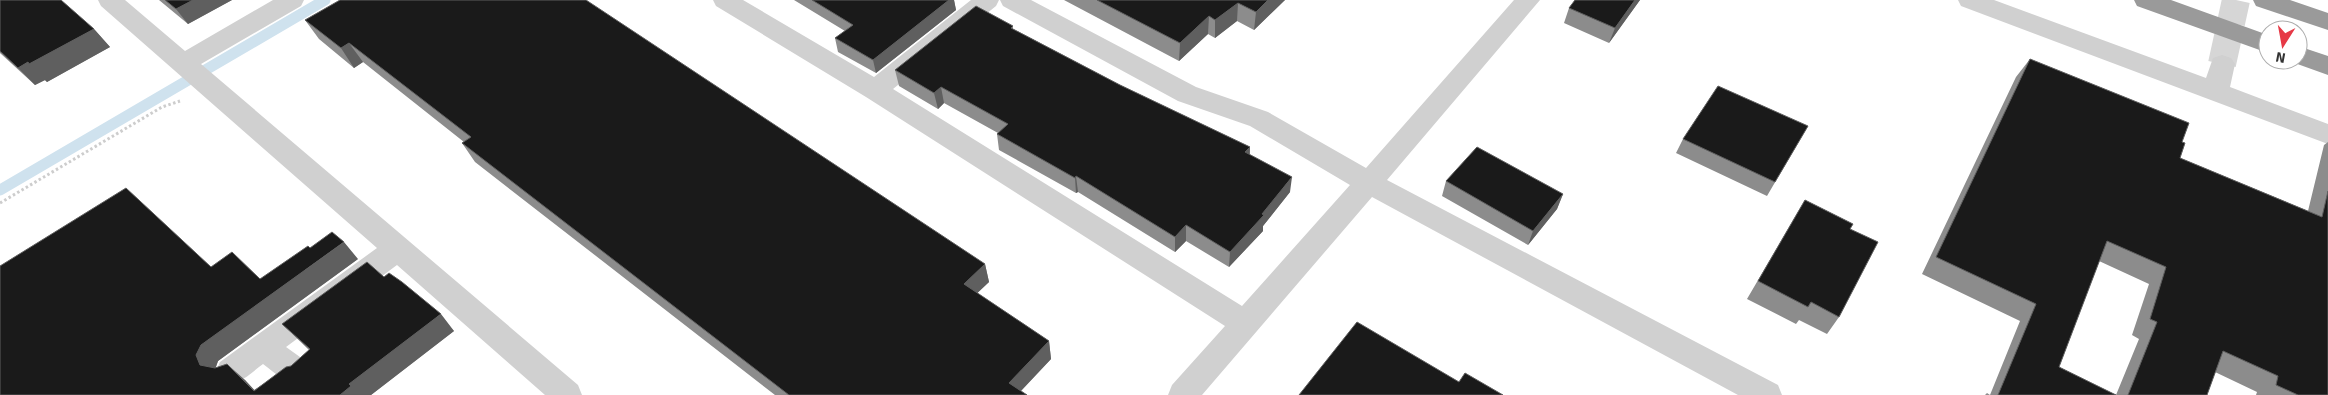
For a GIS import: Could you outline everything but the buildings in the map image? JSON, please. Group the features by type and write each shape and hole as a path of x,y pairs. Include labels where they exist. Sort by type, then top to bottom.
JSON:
{"highway":[{"path":"2146,0 2258,40"},
{"path":"2265,0 2328,22"},
{"path":"2308,59 2328,66"}],"street":[{"path":"110,0 568,395"},
{"path":"198,76 292,0"},
{"path":"725,0 875,90 1246,324"},
{"path":"875,90 987,0"},
{"path":"1012,0 1187,94 1259,119 1370,183 1767,395"},
{"path":"1183,395 1528,0"},
{"path":"1970,0 2328,134"},
{"path":"2216,92 2222,64"},
{"path":"231,370 397,249"},
{"path":"263,347 296,371"}],"path":[{"path":"0,202 162,107 198,76"}],"waterway":[{"path":"0,190 325,0"}],"tunnel":[{"path":"2222,64 2236,0"}]}
